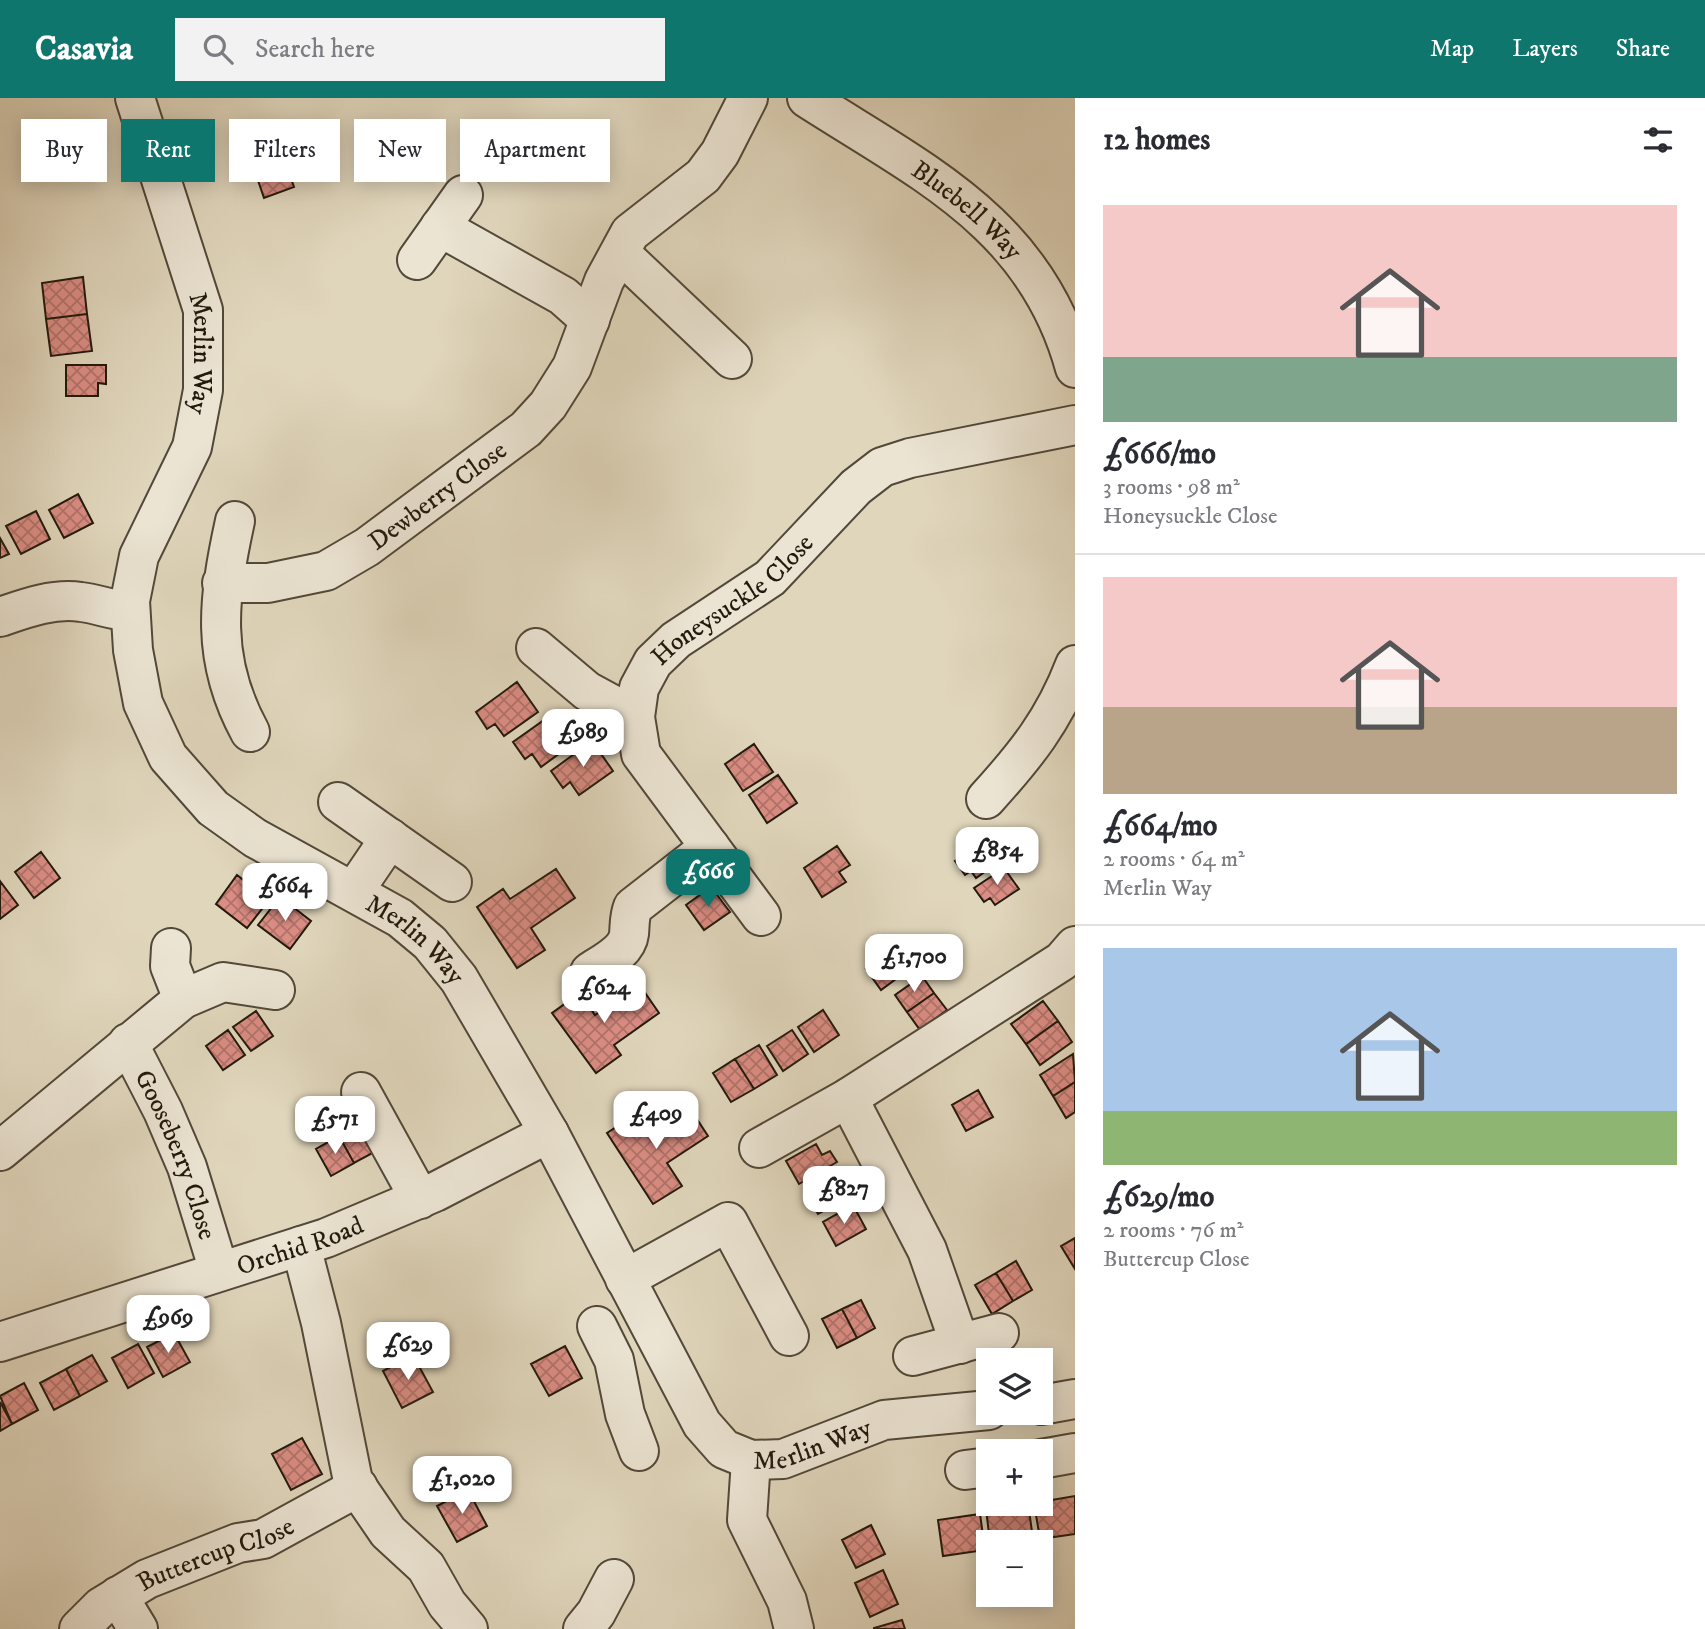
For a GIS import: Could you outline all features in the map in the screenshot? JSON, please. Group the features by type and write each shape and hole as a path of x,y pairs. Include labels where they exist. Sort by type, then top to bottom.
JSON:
{"street":[{"name":"Merlin Way","path":"135,98 203,310 203,377 192,447 139,556 131,611 133,650 143,702 169,757 213,808 256,838 400,918 430,943 459,979 549,1133 702,1424 724,1449 751,1460 783,1459 884,1420 976,1411"},
{"name":"Dewberry Close","path":"222,583 268,583 296,579 326,570 367,547 526,429 548,405 572,368 604,281 630,233 702,176 720,153 748,98"},
{"name":"Bluebell Way","path":"807,98 964,200 1004,237 1036,278 1072,346"},
{"path":"417,260 463,195"},
{"path":"440,227 563,296 590,320"},
{"path":"620,253 732,359"},
{"name":"Honeysuckle Close","path":"761,916 641,754 635,716 639,688 653,662 676,640 770,578 856,487 883,467 910,458 1075,425"},
{"path":"235,521 222,583 219,625 223,657 235,704 250,732"},
{"path":"0,617 43,603 81,601 112,611 131,611"},
{"path":"536,648 587,691 635,716"},
{"path":"986,799 1068,708 1075,665"},
{"path":"338,802 452,882"},
{"path":"354,891 390,838"},
{"path":"590,972 623,949 629,937 628,919 632,906 710,847"},
{"path":"155,1020 170,966 171,948"},
{"path":"759,1148 848,1098 1071,962"},
{"path":"155,1020 223,982 275,990"},
{"name":"Gooseberry Close","path":"0,1151 155,1020"},
{"name":"Gooseberry Close","path":"155,1020 163,1111 187,1167 219,1271"},
{"path":"361,1092 419,1199"},
{"path":"848,1098 927,1250 960,1344"},
{"name":"Orchid Road","path":"0,1342 301,1246 419,1199 549,1133"},
{"path":"625,1279 728,1222 789,1336"},
{"path":"301,1246 321,1323 353,1481 388,1532 426,1567 447,1604 468,1629"},
{"path":"597,1326 614,1360 625,1414 639,1451"},
{"path":"913,1356 999,1333"},
{"path":"614,1360 657,1338"},
{"path":"1053,1403 1075,1399"},
{"path":"1053,1457 1075,1453"},
{"path":"751,1460 747,1520 788,1601 793,1629"},
{"name":"Buttercup Close","path":"79,1629 101,1607 147,1578 238,1543 263,1539 358,1488"},
{"path":"583,1629 596,1613 614,1579"},
{"path":"118,1596 138,1629"}],"building":[{"path":"259,182 292,182 294,187 264,198"},
{"path":"83,277 87,314 46,319 42,283"},
{"path":"87,314 92,351 51,356 46,319"},
{"path":"66,365 106,365 106,384 98,383 98,396 66,396"},
{"path":"78,494 93,523 64,538 49,510"},
{"path":"36,511 50,539 21,554 6,526"},
{"path":"0,538 9,554 0,558"},
{"path":"517,682 538,712 504,736 495,724 487,729 476,712"},
{"path":"554,713 575,742 541,767 532,754 525,759 513,742"},
{"path":"592,741 613,771 579,795 570,782 563,788 551,771"},
{"path":"754,744 773,772 743,791 725,764"},
{"path":"778,775 797,803 767,823 749,795"},
{"path":"985,840 1000,861 976,878 971,871 965,875 955,861"},
{"path":"837,846 850,865 839,872 846,882 822,897 804,868"},
{"path":"41,852 60,878 34,898 15,872"},
{"path":"1004,868 1019,889 995,905 990,898 984,902 974,888"},
{"path":"556,869 575,898 531,928 545,950 517,968 477,907 503,889 510,899"},
{"path":"237,875 269,900 247,928 216,904"},
{"path":"0,881 18,905 0,919"},
{"path":"711,887 730,912 704,930 686,905"},
{"path":"280,897 311,921 290,949 258,925"},
{"path":"896,948 905,962 899,966 904,973 881,990 866,969"},
{"path":"922,976 934,993 907,1012 895,995"},
{"path":"639,984 659,1013 614,1045 621,1055 596,1073 552,1013 580,993 595,1015"},
{"path":"934,993 947,1010 920,1030 907,1012"},
{"path":"1043,1001 1058,1021 1026,1044 1011,1024"},
{"path":"823,1010 839,1035 814,1052 798,1027"},
{"path":"256,1011 273,1036 251,1051 233,1027"},
{"path":"1058,1021 1072,1042 1040,1065 1026,1044"},
{"path":"228,1030 245,1055 223,1070 206,1046"},
{"path":"792,1030 808,1054 783,1071 767,1046"},
{"path":"759,1045 777,1075 754,1089 735,1059"},
{"path":"1073,1054 1075,1082 1053,1096 1040,1075"},
{"path":"735,1059 754,1089 731,1102 713,1073"},
{"path":"1075,1082 1075,1112 1066,1118 1053,1096"},
{"path":"978,1090 993,1117 966,1131 952,1105"},
{"path":"691,1110 708,1136 667,1163 682,1186 653,1204 607,1133 636,1114 650,1136"},
{"path":"363,1124 378,1150 354,1163 339,1136"},
{"path":"339,1136 354,1163 331,1176 316,1149"},
{"path":"816,1144 822,1155 830,1151 837,1162 799,1184 786,1161"},
{"path":"836,1174 842,1186 849,1182 855,1193 818,1214 805,1191"},
{"path":"853,1205 866,1229 836,1246 823,1222"},
{"path":"1075,1238 1075,1269 1061,1246"},
{"path":"1016,1261 1032,1290 1013,1301 996,1273"},
{"path":"996,1273 1013,1301 992,1314 975,1285"},
{"path":"861,1300 875,1328 857,1338 842,1309"},
{"path":"842,1309 857,1338 837,1348 822,1319"},
{"path":"174,1333 190,1362 163,1377 147,1347"},
{"path":"138,1344 154,1373 128,1388 112,1358"},
{"path":"565,1346 582,1378 549,1396 531,1364"},
{"path":"92,1355 107,1381 80,1396 66,1369"},
{"path":"413,1355 433,1392 402,1408 383,1371"},
{"path":"66,1369 80,1396 54,1410 40,1383"},
{"path":"24,1383 38,1410 12,1424 0,1396"},
{"path":"0,1402 12,1424 0,1431"},
{"path":"302,1438 322,1474 291,1490 272,1454"},
{"path":"468,1490 487,1526 457,1542 437,1506"},
{"path":"1075,1496 1075,1534 1053,1537 1053,1530 1038,1530 1036,1516 1053,1516 1053,1500"},
{"path":"980,1516 982,1530 976,1530 976,1551 943,1556 938,1520"},
{"path":"987,1516 1030,1516 1032,1530 989,1530"},
{"path":"871,1525 885,1554 856,1568 842,1540"},
{"path":"883,1570 898,1604 870,1617 855,1583"},
{"path":"902,1620 905,1629 874,1629 874,1628"}]}
